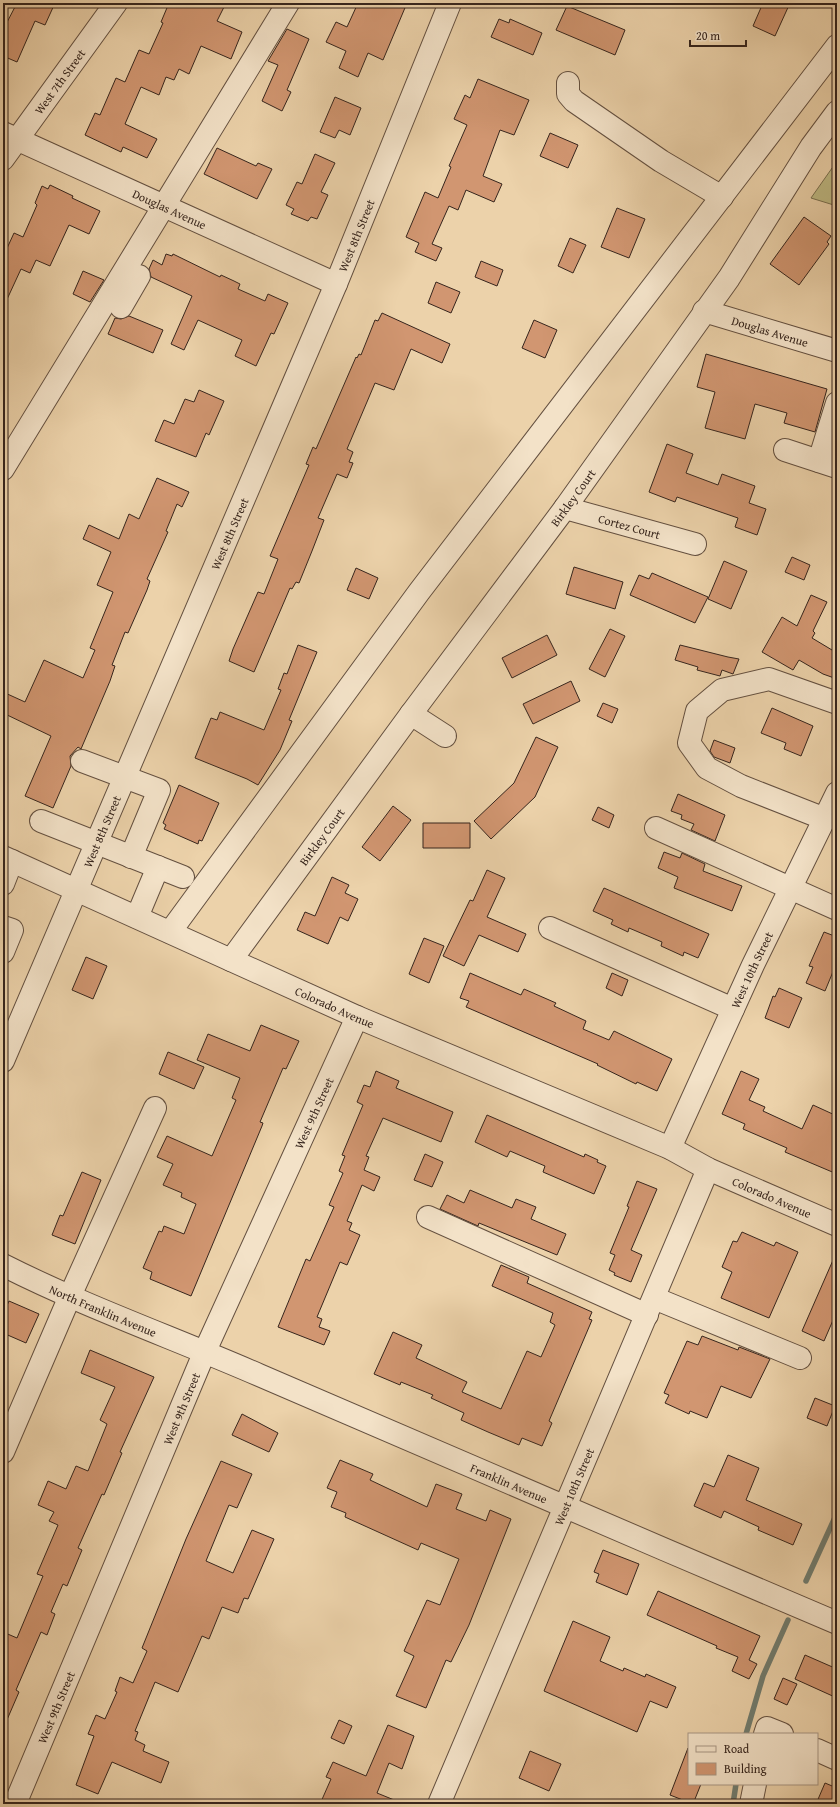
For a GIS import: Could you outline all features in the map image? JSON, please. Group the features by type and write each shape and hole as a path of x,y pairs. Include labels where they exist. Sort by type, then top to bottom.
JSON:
{"street":[{"name":"West 7th Street","path":"3,159 10,136 116,3"},
{"path":"121,307 171,208 288,3"},
{"name":"West 8th Street","path":"3,1061 336,284 450,3"},
{"path":"170,932 419,592 837,46"},
{"path":"568,83 568,94 574,101 661,161 722,197"},
{"name":"Birkley Court","path":"231,960 410,714 564,508 729,278 812,147 837,112"},
{"name":"Douglas Avenue","path":"10,136 336,284"},
{"path":"3,469 171,208"},
{"name":"Douglas Avenue","path":"704,311 837,350"},
{"path":"785,450 828,464 837,403"},
{"name":"Cortez Court","path":"564,508 695,544"},
{"path":"825,818 741,786 707,768 689,743 697,711 722,690 769,679 837,703"},
{"path":"410,714 445,736"},
{"path":"82,761 159,790 131,857"},
{"name":"West 10th Street","path":"670,1148 733,1009 837,793"},
{"path":"41,821 183,877"},
{"path":"656,828 837,909"},
{"path":"3,884 7,859"},
{"name":"Colorado Avenue","path":"7,859 77,889 357,1017 670,1148 708,1169 837,1224"},
{"path":"137,917 158,867"},
{"path":"3,927 12,930 3,952"},
{"path":"550,928 733,1009"},
{"name":"West 9th Street","path":"14,1804 205,1351 357,1017"},
{"path":"3,1452 70,1296 155,1108"},
{"name":"West 10th Street","path":"439,1804 708,1169"},
{"path":"428,1217 650,1306 800,1358"},
{"name":"North Franklin Avenue","path":"3,1265 70,1296 205,1351"},
{"name":"Franklin Avenue","path":"205,1351 565,1508 837,1622"},
{"path":"765,1733 767,1728 780,1733"},
{"path":"818,1750 837,1759"},
{"path":"751,1804 755,1785"}],"shaded area":[{"path":"837,161 837,206 811,198"}],"building":[{"path":"17,3 55,3 45,25 35,21 17,62 3,56 3,30"},
{"path":"169,3 215,3 224,7 217,21 242,32 231,59 201,46 189,74 179,69 174,80 166,77 159,95 141,87 125,124 157,139 147,158 123,147 121,152 85,135 95,113 100,115 116,78 125,82 139,50 149,54 163,23 161,22"},
{"path":"358,3 407,3 383,60 368,53 358,77 339,68 346,51 326,42 336,22 347,27"},
{"path":"763,3 790,3 775,36 753,26"},
{"path":"567,6 625,30 615,55 556,30"},
{"path":"499,19 509,23 510,19 542,33 533,55 491,37"},
{"path":"287,29 309,39 287,90 291,92 282,111 262,101 278,65 268,61"},
{"path":"478,79 529,100 514,135 500,130 483,176 502,184 494,202 466,190 458,210 449,206 432,244 442,248 436,261 415,252 419,243 406,237 425,192 438,198 451,167 449,166 467,125 454,119 465,95 470,98"},
{"path":"335,97 361,108 350,135 339,130 335,138 320,132"},
{"path":"550,133 578,145 568,168 540,156"},
{"path":"217,148 256,166 258,163 272,169 257,199 204,174"},
{"path":"315,154 335,163 321,192 328,195 317,219 311,217 308,221 291,214 294,209 286,205 297,182 302,184"},
{"path":"50,185 73,196 72,198 100,211 89,234 69,225 50,266 36,260 30,273 21,269 3,308 3,257 14,233 23,237 37,205 35,203 42,186 48,189"},
{"path":"617,208 645,219 629,258 601,247"},
{"path":"804,217 831,236 827,242 829,244 799,285 770,264"},
{"path":"570,238 586,245 573,273 558,266"},
{"path":"166,254 172,256 173,254 220,277 221,275 234,281 240,284 238,289 265,301 268,294 288,303 274,334 271,333 256,366 235,356 242,340 198,320 184,350 171,344 192,296 151,277 149,269 153,260 162,265"},
{"path":"481,261 503,270 497,286 475,277"},
{"path":"83,271 104,280 90,302 73,294"},
{"path":"436,282 460,292 451,313 428,303"},
{"path":"382,313 450,344 442,363 411,349 394,390 375,383 347,449 353,452 349,462 353,463 347,478 337,474 318,518 324,520 299,583 296,582 292,589 290,588 254,672 229,661 233,649 258,592 264,594 278,559 270,556 309,465 306,464 313,447 316,449 356,357 357,358 359,354 361,355 375,320 378,321"},
{"path":"129,316 163,330 153,353 108,334 115,318 121,319"},
{"path":"534,320 557,330 545,358 522,348"},
{"path":"706,354 827,389 815,432 784,423 787,413 755,404 745,439 705,428 715,392 697,387"},
{"path":"199,390 224,401 209,435 206,433 196,457 155,441 164,420 174,424 185,399 194,402"},
{"path":"667,444 693,454 686,473 718,485 722,474 755,486 749,503 766,509 757,535 735,527 738,518 677,497 675,502 649,492"},
{"path":"157,478 189,492 182,507 177,504 166,531 168,532 147,579 150,581 147,590 128,633 125,632 112,665 115,666 110,681 81,749 78,747 70,756 71,766 53,808 25,796 51,736 3,713 3,692 25,702 44,660 83,678 95,650 90,648 113,592 97,585 111,552 83,539 89,525 119,539 129,514 139,519"},
{"path":"792,557 810,565 804,580 785,572"},
{"path":"724,561 747,571 731,609 708,599"},
{"path":"574,567 623,582 615,609 566,594"},
{"path":"356,568 378,578 369,599 347,590"},
{"path":"652,573 708,597 695,623 630,595 639,575 649,579"},
{"path":"811,595 827,602 813,631 815,633 812,638 837,653 837,679 823,674 799,660 793,670 762,652 782,617 797,626"},
{"path":"610,629 625,636 605,677 589,669"},
{"path":"547,635 557,655 512,678 502,658"},
{"path":"298,645 317,652 289,720 292,721 280,750 258,785 195,758 211,718 217,720 220,712 264,730 281,690 278,689 284,673 287,674"},
{"path":"680,645 739,659 733,674 722,670 720,676 697,670 698,667 675,660"},
{"path":"571,681 580,701 533,724 523,704"},
{"path":"603,703 618,709 612,723 597,716"},
{"path":"772,708 813,726 801,756 784,749 786,743 761,733"},
{"path":"536,737 558,747 535,797 491,839 474,821 514,783"},
{"path":"714,740 735,748 730,763 714,757 710,751"},
{"path":"179,785 219,803 202,841 199,840 198,844 164,829 166,825 163,823"},
{"path":"678,794 725,815 715,841 691,830 694,824 681,819 682,815 671,811"},
{"path":"393,806 411,820 380,861 362,847"},
{"path":"598,807 614,815 609,828 592,820"},
{"path":"423,823 470,823 470,848 423,848"},
{"path":"664,852 680,858 682,853 705,864 703,871 742,886 732,911 674,888 678,877 658,868"},
{"path":"487,870 505,878 487,917 526,934 518,952 479,935 464,966 443,956 470,900 473,901"},
{"path":"332,877 349,885 345,893 358,899 348,921 340,917 328,944 297,930 305,912 315,916"},
{"path":"604,888 709,934 698,958 684,952 683,956 661,946 662,942 629,928 628,932 611,924 613,920 593,911"},
{"path":"824,932 837,937 837,962 825,991 806,983 813,967 809,966"},
{"path":"424,938 444,946 429,983 409,974"},
{"path":"86,957 107,966 93,999 72,990"},
{"path":"470,973 521,995 524,989 556,1003 554,1006 586,1021 583,1029 609,1040 614,1031 672,1059 657,1091 637,1082 636,1084 597,1065 598,1064 466,1007 469,1001 460,998"},
{"path":"612,973 628,980 622,996 606,988"},
{"path":"779,988 802,998 789,1028 765,1018 773,996 775,997"},
{"path":"261,1025 299,1041 286,1069 283,1068 260,1122 263,1123 262,1126 191,1296 150,1279 152,1272 143,1268 159,1231 162,1232 164,1226 184,1234 196,1204 181,1197 182,1193 163,1185 173,1164 157,1157 167,1136 212,1156 236,1100 232,1098 240,1078 197,1060 208,1034 250,1051"},
{"path":"168,1052 204,1067 194,1089 159,1074"},
{"path":"376,1071 399,1081 396,1088 453,1112 441,1142 383,1118 366,1156 369,1157 364,1170 380,1177 374,1191 362,1185 347,1221 352,1223 349,1230 360,1235 347,1265 340,1262 317,1317 322,1319 319,1327 330,1331 324,1345 278,1327 306,1259 310,1261 334,1207 329,1205 343,1173 339,1171 345,1156 342,1155 363,1105 357,1102 364,1085 370,1087"},
{"path":"741,1071 759,1079 749,1100 765,1107 763,1111 802,1129 813,1105 837,1116 837,1174 785,1152 787,1148 743,1129 745,1124 722,1114"},
{"path":"487,1115 584,1157 585,1154 598,1160 597,1162 606,1166 594,1194 543,1172 545,1166 510,1151 507,1157 475,1142"},
{"path":"425,1154 443,1162 432,1187 414,1180"},
{"path":"82,1172 101,1180 75,1244 52,1235 60,1215 63,1216"},
{"path":"637,1181 657,1189 631,1250 642,1255 631,1282 614,1275 615,1273 609,1270 615,1255 610,1253 629,1207 627,1206"},
{"path":"470,1190 512,1208 516,1199 536,1207 531,1219 566,1234 557,1255 479,1223 478,1226 440,1209 447,1195 464,1203"},
{"path":"742,1232 774,1246 776,1242 798,1252 769,1318 721,1298 732,1272 722,1267 733,1241 737,1242"},
{"path":"837,1251 837,1311 824,1341 802,1331"},
{"path":"501,1265 529,1277 527,1283 592,1312 589,1319 592,1320 549,1421 552,1423 542,1446 522,1438 519,1445 488,1432 461,1420 464,1413 431,1398 433,1395 401,1382 400,1385 374,1374 393,1332 422,1345 416,1358 467,1382 462,1392 501,1409 527,1351 541,1357 555,1325 550,1322 553,1313 492,1286"},
{"path":"9,1301 39,1314 26,1343 3,1333 3,1314"},
{"path":"702,1336 738,1350 739,1347 770,1359 751,1398 721,1386 707,1418 690,1411 689,1414 665,1403 669,1395 664,1393 687,1341 698,1345"},
{"path":"90,1350 154,1377 120,1452 122,1453 104,1495 102,1494 78,1548 82,1550 67,1586 63,1584 51,1612 55,1614 47,1635 41,1632 16,1690 19,1692 3,1729 3,1632 17,1638 43,1576 37,1574 58,1525 49,1521 54,1512 38,1505 48,1481 66,1489 76,1466 88,1471 107,1424 100,1420 115,1387 81,1373"},
{"path":"815,1398 835,1406 827,1426 807,1418"},
{"path":"242,1414 278,1433 269,1452 232,1435"},
{"path":"728,1455 759,1468 746,1500 802,1524 793,1545 758,1530 759,1527 724,1511 721,1518 694,1506 704,1483 714,1487"},
{"path":"340,1460 373,1474 370,1480 427,1507 436,1484 462,1494 456,1509 486,1521 490,1510 511,1519 469,1625 451,1662 446,1660 426,1708 396,1696 414,1656 404,1651 427,1600 440,1605 459,1559 421,1543 418,1550 345,1517 346,1513 331,1507 337,1492 327,1488"},
{"path":"221,1461 252,1474 237,1508 229,1505 206,1561 233,1573 252,1530 274,1539 248,1599 244,1598 238,1613 222,1607 209,1639 202,1636 178,1692 155,1682 135,1731 138,1732 135,1740 145,1745 143,1751 169,1762 161,1783 112,1762 98,1794 76,1785 94,1736 88,1734 96,1715 105,1719 117,1692 115,1691 120,1677 133,1683 147,1651 142,1648 186,1539"},
{"path":"603,1550 639,1564 627,1595 596,1582 599,1574 594,1572"},
{"path":"658,1591 760,1636 749,1660 757,1664 749,1679 732,1671 738,1657 647,1615"},
{"path":"573,1621 610,1637 600,1661 623,1671 624,1668 645,1677 646,1674 676,1687 667,1708 650,1701 637,1732 544,1691"},
{"path":"805,1655 837,1669 837,1698 795,1679"},
{"path":"783,1678 797,1684 787,1705 774,1699"},
{"path":"339,1720 352,1726 344,1744 331,1738"},
{"path":"388,1725 414,1736 402,1769 389,1763 377,1793 404,1804 320,1804 331,1779 326,1777 333,1762 366,1776"},
{"path":"688,1748 688,1785 701,1785 693,1804 670,1795"},
{"path":"530,1751 561,1764 549,1791 519,1778"},
{"path":"825,1783 837,1788 837,1804 816,1804"}],"waterway":[{"path":"806,1581 837,1513"},
{"path":"746,1733 763,1676 788,1620"},
{"path":"733,1804 736,1785"}]}
